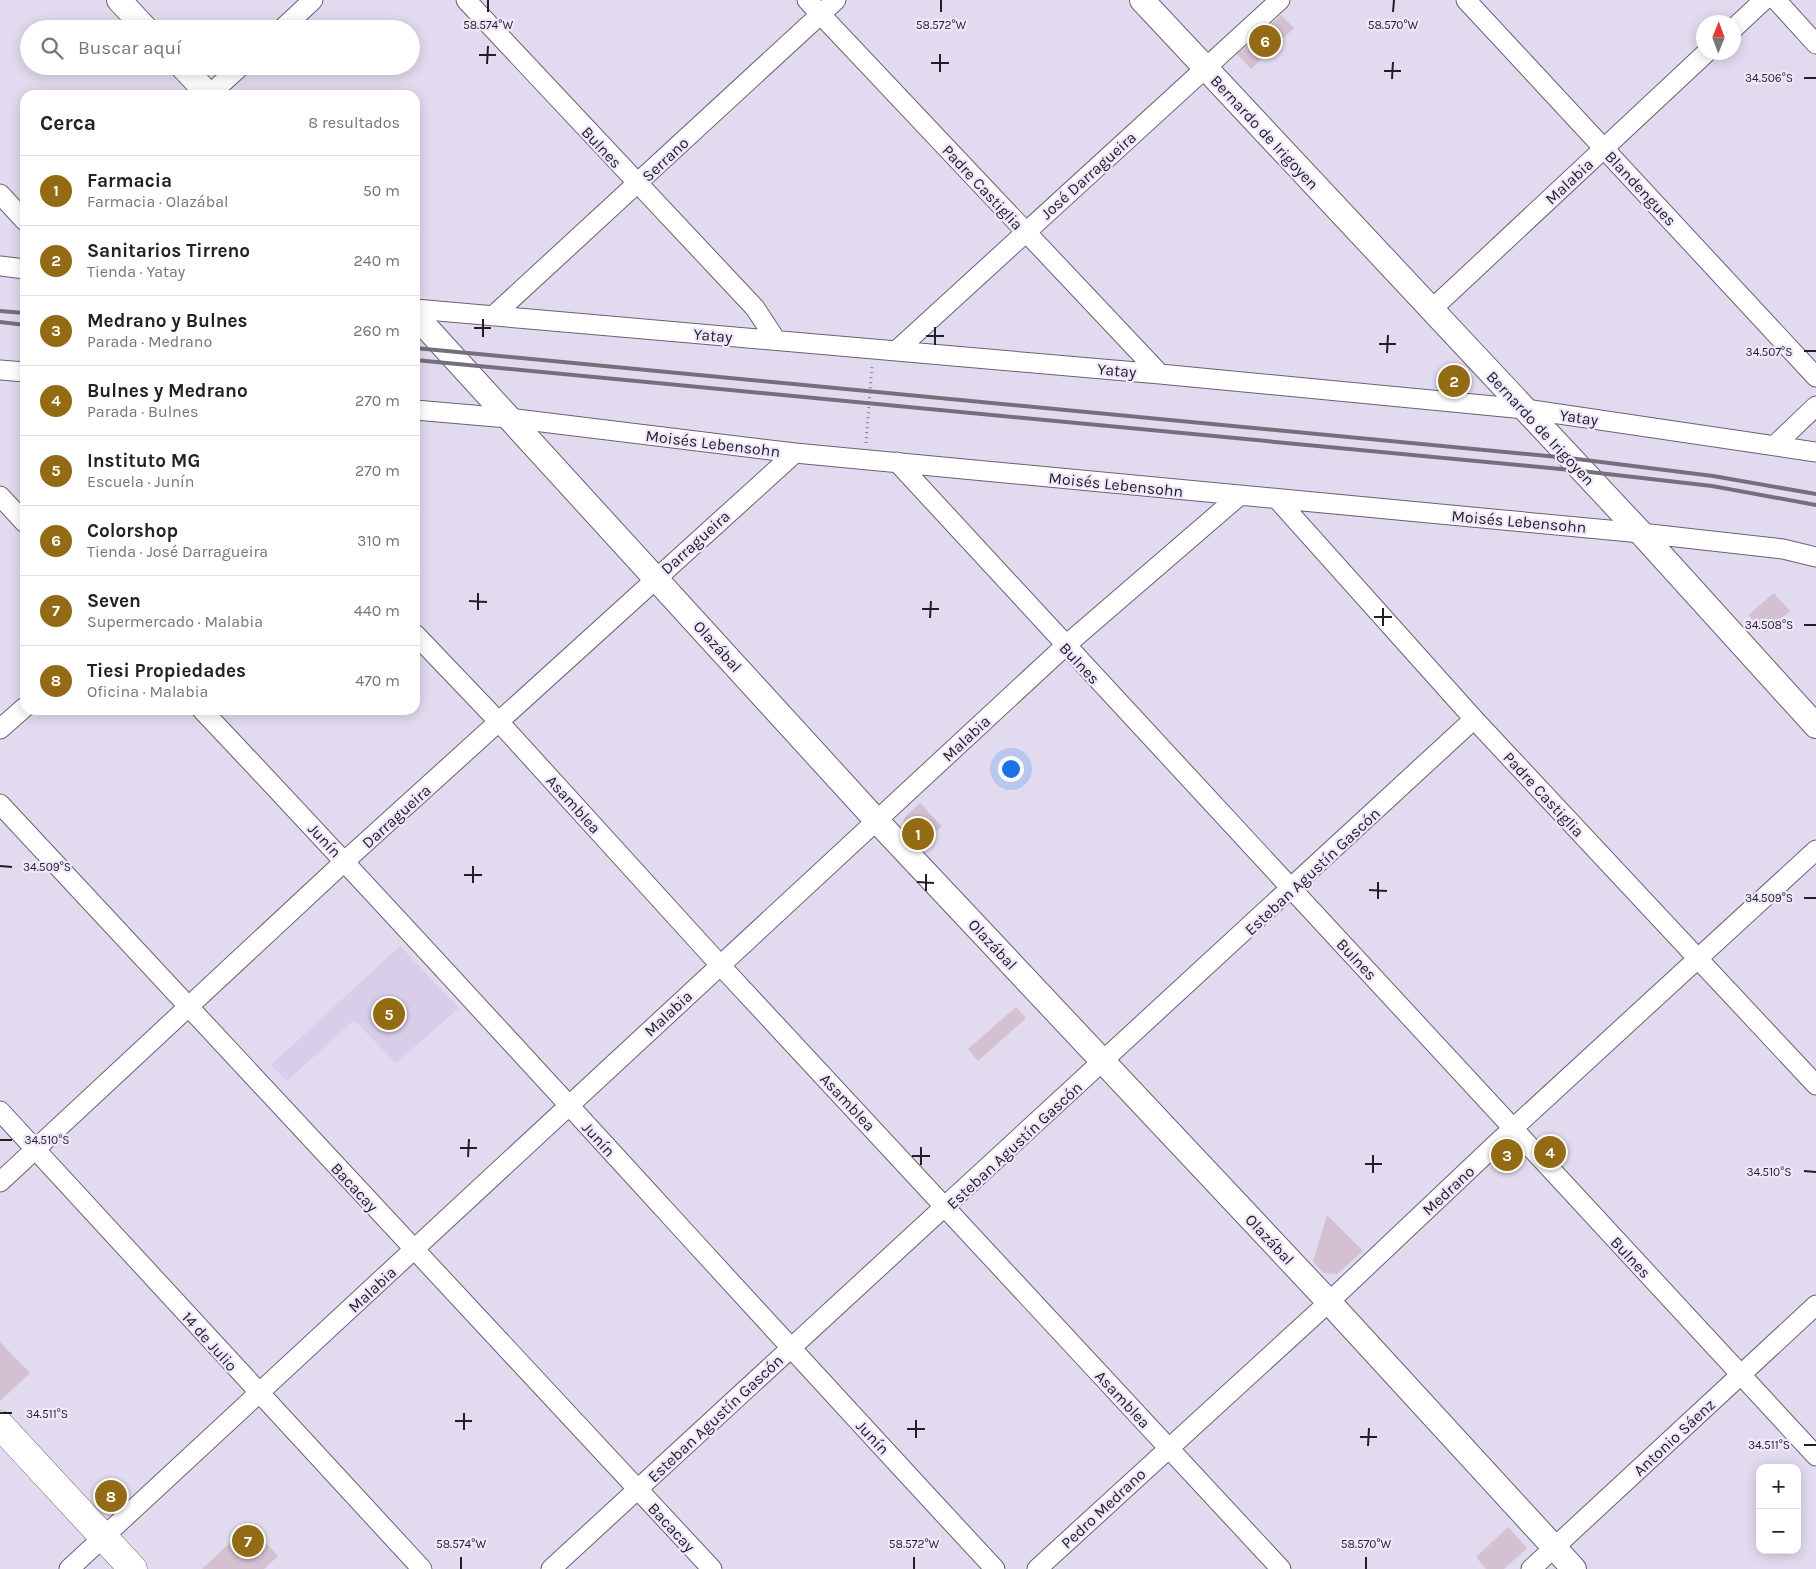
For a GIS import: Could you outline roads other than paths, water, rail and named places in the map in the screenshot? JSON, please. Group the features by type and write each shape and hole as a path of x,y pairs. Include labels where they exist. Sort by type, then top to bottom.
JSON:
{"main road":[{"path":"0,1425 97,1543 109,1569"},
{"path":"0,1452 97,1543 133,1569"}],"street":[{"path":"120,0 138,20"},
{"path":"292,20 314,0"},
{"name":"Bulnes","path":"466,0 755,308 776,340"},
{"name":"Padre Castiglia","path":"807,0 1160,374"},
{"name":"Serrano","path":"493,316 638,185 836,0"},
{"name":"Bernardo de Irigoyen","path":"1142,0 1430,310 1525,409 1816,726"},
{"name":"José Darragueira","path":"896,351 1280,0"},
{"name":"Blandengues","path":"1466,0 1816,377"},
{"path":"1741,21 1764,0"},
{"path":"1776,0 1816,44"},
{"name":"Malabia","path":"1430,310 1698,60"},
{"path":"190,75 204,90"},
{"path":"215,90 231,75"},
{"path":"0,194 20,216"},
{"path":"0,266 20,268"},
{"name":"Yatay","path":"420,309 1160,374 1525,409 1816,452"},
{"name":"Olazábal","path":"420,321 877,821 1329,1302 1574,1569"},
{"path":"0,370 20,372"},
{"path":"1775,445 1816,406"},
{"name":"Moisés Lebensohn","path":"420,410 508,418 795,453 1640,533 1783,549 1816,557"},
{"name":"Darragueira","path":"0,1182 34,1148 188,1008 345,861 500,723 655,578 795,453"},
{"name":"Bulnes","path":"897,462 1065,646 1816,1456"},
{"path":"0,496 20,518"},
{"name":"Malabia","path":"69,1569 1065,646 1239,496"},
{"name":"Padre Castiglia","path":"1277,499 1474,719 1816,1085"},
{"name":"Asamblea","path":"420,639 500,723 720,965 1281,1569"},
{"path":"0,729 20,711"},
{"name":"Junín","path":"207,715 345,861 995,1569"},
{"name":"Esteban Agustín Gascón","path":"552,1569 1104,1063 1474,719"},
{"name":"Bacacay","path":"0,804 712,1569"},
{"name":"Medrano","path":"1168,1448 1329,1302 1513,1128 1816,850"},
{"name":"14 de Julio","path":"0,1111 258,1394 422,1569"},
{"name":"Antonio Sáenz","path":"1532,1569 1816,1305"},
{"name":"Pedro Medrano","path":"1038,1569 1168,1448"}],"railway":[{"path":"0,311 20,313"},
{"path":"0,322 20,324"},
{"path":"420,348 1569,458 1713,476 1816,494"},
{"path":"420,360 1581,471 1712,486 1816,505"}],"place":[{"name":"Colorshop","path":"1265,41"},
{"name":"Sanitarios Tirreno","path":"1454,381"},
{"name":"Farmacia","path":"918,834"},
{"name":"Instituto MG","path":"389,1014"},
{"name":"Bulnes y Medrano","path":"1550,1152"},
{"name":"Medrano y Bulnes","path":"1507,1155"},
{"name":"Tiesi Propiedades","path":"111,1496"},
{"name":"Seven","path":"248,1541"}]}
